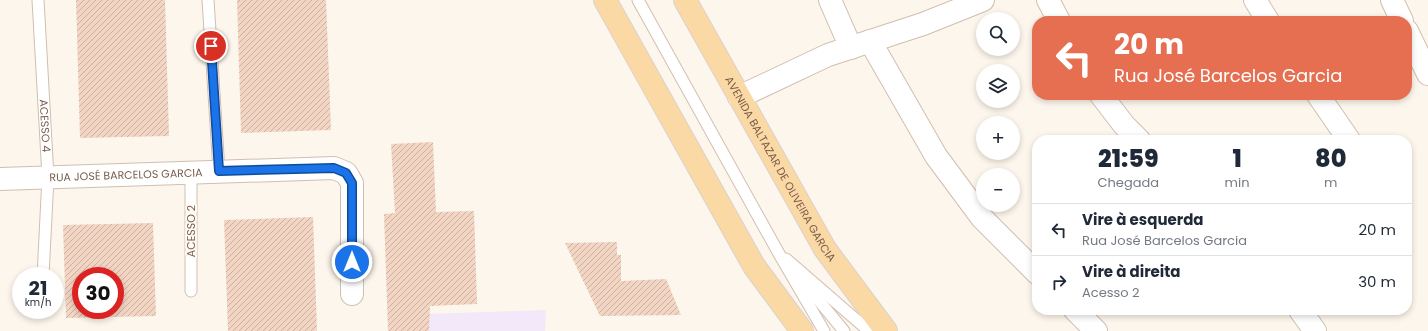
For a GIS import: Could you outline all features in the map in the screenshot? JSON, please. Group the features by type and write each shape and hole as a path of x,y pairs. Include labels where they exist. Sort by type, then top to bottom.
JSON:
{"main road":[{"path":"605,0 754,266 802,331"},
{"name":"AVENIDA BALTAZAR DE OLIVEIRA GARCIA","path":"685,0 825,249 886,331"}],"street":[{"path":"830,0 936,156 982,218 1032,268"},
{"path":"740,97 828,55 923,24 983,0"},
{"path":"1048,0 1056,16"},
{"path":"1255,0 1265,16"},
{"path":"1392,0 1400,16"},
{"path":"1412,41 1428,74"},
{"path":"1105,100 1124,125 1135,135"},
{"path":"1321,100 1346,135"},
{"name":"RUA JOSÉ BARCELOS GARCIA","path":"0,178 334,168 346,173 352,183 352,294"},
{"path":"1080,315 1096,331"},
{"path":"1303,315 1314,331"}],"lane":[{"name":"ACESSO 4","path":"38,0 48,177 43,267"},
{"path":"208,0 219,171"},
{"path":"638,0 778,252 824,331"},
{"name":"ACESSO 2","path":"191,172 191,291"},
{"path":"778,252 844,331"},
{"path":"778,252 869,331"}],"shaded area":[{"path":"546,310 545,331 392,331 393,315"}],"building":[{"path":"76,0 165,0 169,136 80,138"},
{"path":"237,0 326,0 331,130 241,133"},
{"path":"433,142 436,212 474,211 477,304 430,306 429,331 388,331 384,214 395,213 391,144"},
{"path":"313,217 317,331 228,331 224,220"},
{"path":"153,223 156,316 124,317 124,267 72,267 72,318 66,318 63,225"},
{"path":"617,242 617,255 621,255 621,281 666,279 681,315 600,316 565,243"}],"route":[{"path":"211,46 219,171 334,168 346,173 352,183 352,262"}]}
